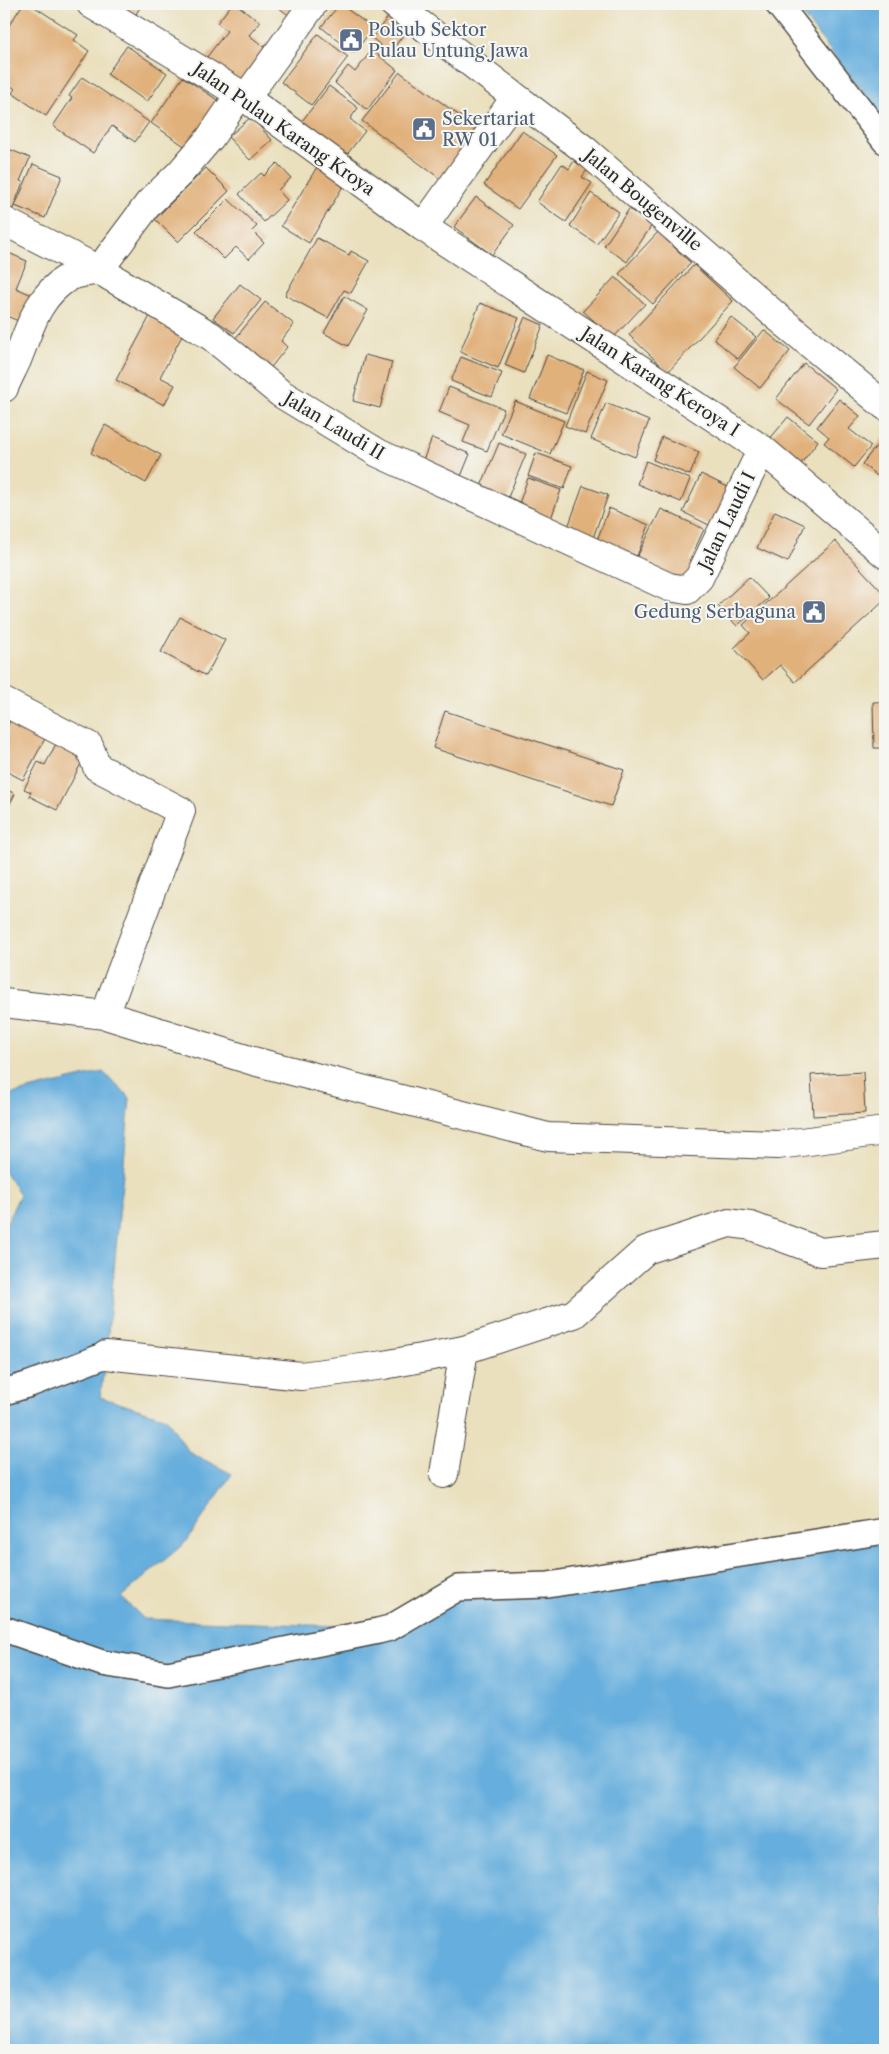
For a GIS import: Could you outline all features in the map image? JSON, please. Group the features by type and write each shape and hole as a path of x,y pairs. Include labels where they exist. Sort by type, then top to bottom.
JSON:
{"street":[{"name":"Jalan Pulau Karang Kroya","path":"91,4 242,96 422,228"},
{"path":"4,388 17,360 25,335 39,308 52,290 70,276 99,270 149,202 180,173 210,138 313,4"},
{"name":"Jalan Bougenville","path":"394,4 585,150 775,315 885,406"},
{"path":"778,4 885,141"},
{"path":"422,228 515,98"},
{"name":"Jalan Laudi II","path":"4,220 99,270 210,336 280,393 378,453 669,587 687,590"},
{"name":"Jalan Karang Keroya I","path":"422,228 762,449 885,554"},
{"name":"Jalan Laudi I","path":"687,590 699,578 762,449"},
{"path":"4,702 88,746 97,767 182,811 105,1015"},
{"path":"4,1003 105,1015 253,1061 548,1137 778,1145 885,1131"},
{"path":"4,1392 106,1355 301,1376 384,1365 464,1350 574,1314 646,1250 729,1223 751,1226 821,1252 885,1245"},
{"path":"444,1474 464,1350"},
{"path":"4,1629 102,1663 168,1674 390,1628 458,1588 548,1585 885,1530"}],"water":[{"path":"794,4 885,4 885,120"},
{"path":"103,1072 130,1098 106,1355 100,1397 166,1418 189,1452 232,1474 187,1541 121,1597 144,1619 390,1628 456,1597 885,1536 885,2050 4,2050 4,1228 20,1194 4,1171 4,1096"}],"building":[{"path":"23,4 30,4 78,35 74,40 89,51 46,116 12,93 15,89 4,81 4,33"},
{"path":"115,4 142,4 135,16"},
{"path":"232,4 236,4 260,22 249,35 274,55 244,93 203,62 227,31 217,23"},
{"path":"274,4 309,4 296,21"},
{"name":"Polsub Sektor Pulau Untung Jawa","path":"340,4 373,28 354,53 321,27"},
{"path":"388,17 406,31 390,53 372,38"},
{"path":"318,34 348,57 311,105 281,82"},
{"path":"127,46 167,73 147,102 107,74"},
{"path":"372,50 397,70 367,110 335,83 348,66 355,72"},
{"name":"Sekertariat RW 01","path":"400,72 487,136 450,186 362,121"},
{"path":"82,77 149,122 135,142 112,126 93,153 53,126 72,98 69,96"},
{"path":"183,77 225,105 193,152 151,123"},
{"path":"329,86 358,108 350,119 365,131 342,161 323,138 302,121"},
{"path":"251,117 272,140 250,160 228,137"},
{"path":"522,131 557,155 518,209 484,185"},
{"path":"4,147 30,158 20,181 23,182 12,211 4,207"},
{"path":"574,161 587,170 582,177 592,183 566,222 537,202 562,164 569,169"},
{"path":"320,162 348,178 309,243 281,226"},
{"path":"277,163 291,178 278,190 287,200 264,222 239,194 261,173 264,176"},
{"path":"33,164 62,176 45,218 15,206"},
{"path":"206,168 229,191 178,242 155,219"},
{"path":"591,193 619,212 597,244 570,226"},
{"path":"476,197 514,225 492,255 454,227"},
{"path":"228,199 257,226 252,231 264,243 249,259 236,247 224,259 196,231"},
{"path":"629,209 652,225 627,262 604,246"},
{"path":"658,232 691,263 653,304 619,274"},
{"path":"317,238 349,255 351,251 369,261 351,293 344,290 328,318 285,295"},
{"path":"4,251 27,261 16,288 32,295 21,322 4,315"},
{"path":"694,265 733,301 668,372 629,335"},
{"path":"615,277 645,304 613,338 583,311"},
{"path":"240,284 261,300 234,333 213,318"},
{"path":"344,296 368,310 348,346 324,333"},
{"path":"265,302 294,324 281,341 287,347 268,371 230,345"},
{"path":"480,303 519,318 498,368 460,352"},
{"path":"150,316 183,334 160,377 175,385 164,405 116,380"},
{"path":"525,317 543,325 524,373 505,365"},
{"path":"731,317 756,337 738,359 714,339"},
{"path":"764,330 790,351 760,388 734,367"},
{"path":"365,355 392,362 380,408 353,401"},
{"path":"547,355 584,370 566,413 530,399"},
{"path":"461,357 502,373 492,397 451,381"},
{"path":"804,363 836,389 809,424 776,399"},
{"path":"587,371 608,380 585,434 565,426"},
{"path":"449,387 504,409 487,451 463,442 470,425 439,412"},
{"path":"839,399 860,416 849,429 871,446 854,467 824,443 829,437 817,427"},
{"path":"515,401 564,421 550,454 501,434"},
{"path":"606,403 649,421 635,457 591,439"},
{"path":"788,417 818,441 800,465 769,440"},
{"path":"105,425 161,455 146,483 91,453"},
{"path":"885,435 885,482 862,464"},
{"path":"662,437 699,452 690,475 653,460"},
{"path":"432,438 470,454 457,486 419,470"},
{"path":"499,443 526,454 506,502 479,491"},
{"path":"536,453 572,466 564,489 528,476"},
{"path":"646,461 690,479 681,502 637,484"},
{"path":"701,474 734,490 715,528 683,512"},
{"path":"528,478 561,490 548,527 515,515"},
{"path":"583,486 608,495 590,547 564,538"},
{"path":"609,508 649,525 637,556 597,540"},
{"path":"661,509 704,529 690,560 700,565 690,585 634,563"},
{"path":"775,511 805,525 788,562 757,548"},
{"name":"Gedung Serbaguna","path":"835,541 885,595 885,600 795,682 780,665 763,680 734,648 750,633 743,625"},
{"path":"749,577 769,598 737,626 718,606"},
{"path":"180,617 225,640 206,676 161,652"},
{"path":"873,702 885,702 885,748 874,748"},
{"path":"445,711 624,770 611,806 433,748"},
{"path":"14,713 49,731 23,780 4,770 4,733"},
{"path":"58,740 86,754 57,810 29,796 31,792 24,789 38,762 45,765"},
{"path":"4,788 15,794 4,815"},
{"path":"863,1072 865,1113 813,1116 811,1075"}],"place":[{"name":"Polsub Sektor Pulau Untung Jawa","path":"351,40"},
{"name":"Sekertariat RW 01","path":"424,129"},
{"name":"Gedung Serbaguna","path":"814,612"}]}
